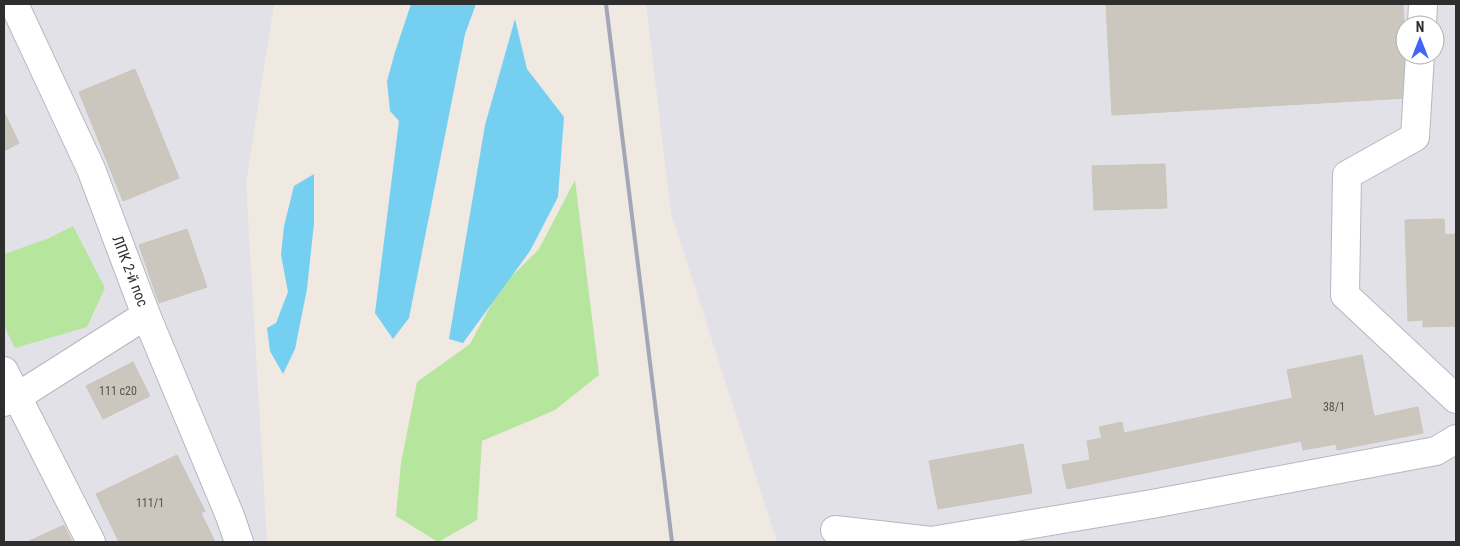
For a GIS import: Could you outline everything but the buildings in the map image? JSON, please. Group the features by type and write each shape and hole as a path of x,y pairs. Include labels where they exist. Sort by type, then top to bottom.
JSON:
{"street":[{"name":"ЛПК 2-й пос","path":"14,4 91,169 146,315 230,516 239,542"},
{"path":"1419,65 1415,137 1347,175 1346,295 1456,399"},
{"path":"10,399 146,315"},
{"path":"4,371 10,399 91,542"},
{"path":"835,530 931,540 1152,504 1436,451 1456,439"}],"shaded area":[{"path":"4,4 274,4 246,183 267,542 4,542"},
{"path":"646,4 1456,4 1456,542 777,542 671,213"}],"green space":[{"path":"575,180 599,375 555,410 482,441 477,520 438,542 396,516 401,463 417,382 470,344 500,288 539,249"},
{"path":"73,226 105,288 87,327 15,348 4,326 4,254 47,239"}],"water":[{"path":"411,4 476,4 465,34 409,318 393,339 375,313 399,121 390,111 387,81"},
{"path":"515,19 527,69 564,117 558,197 530,251 463,343 449,339 485,125"},
{"path":"314,174 314,223 307,289 295,349 283,374 270,351 267,328 276,323 288,292 281,255 284,226 294,186"}],"railway":[{"path":"606,4 672,542"}]}
